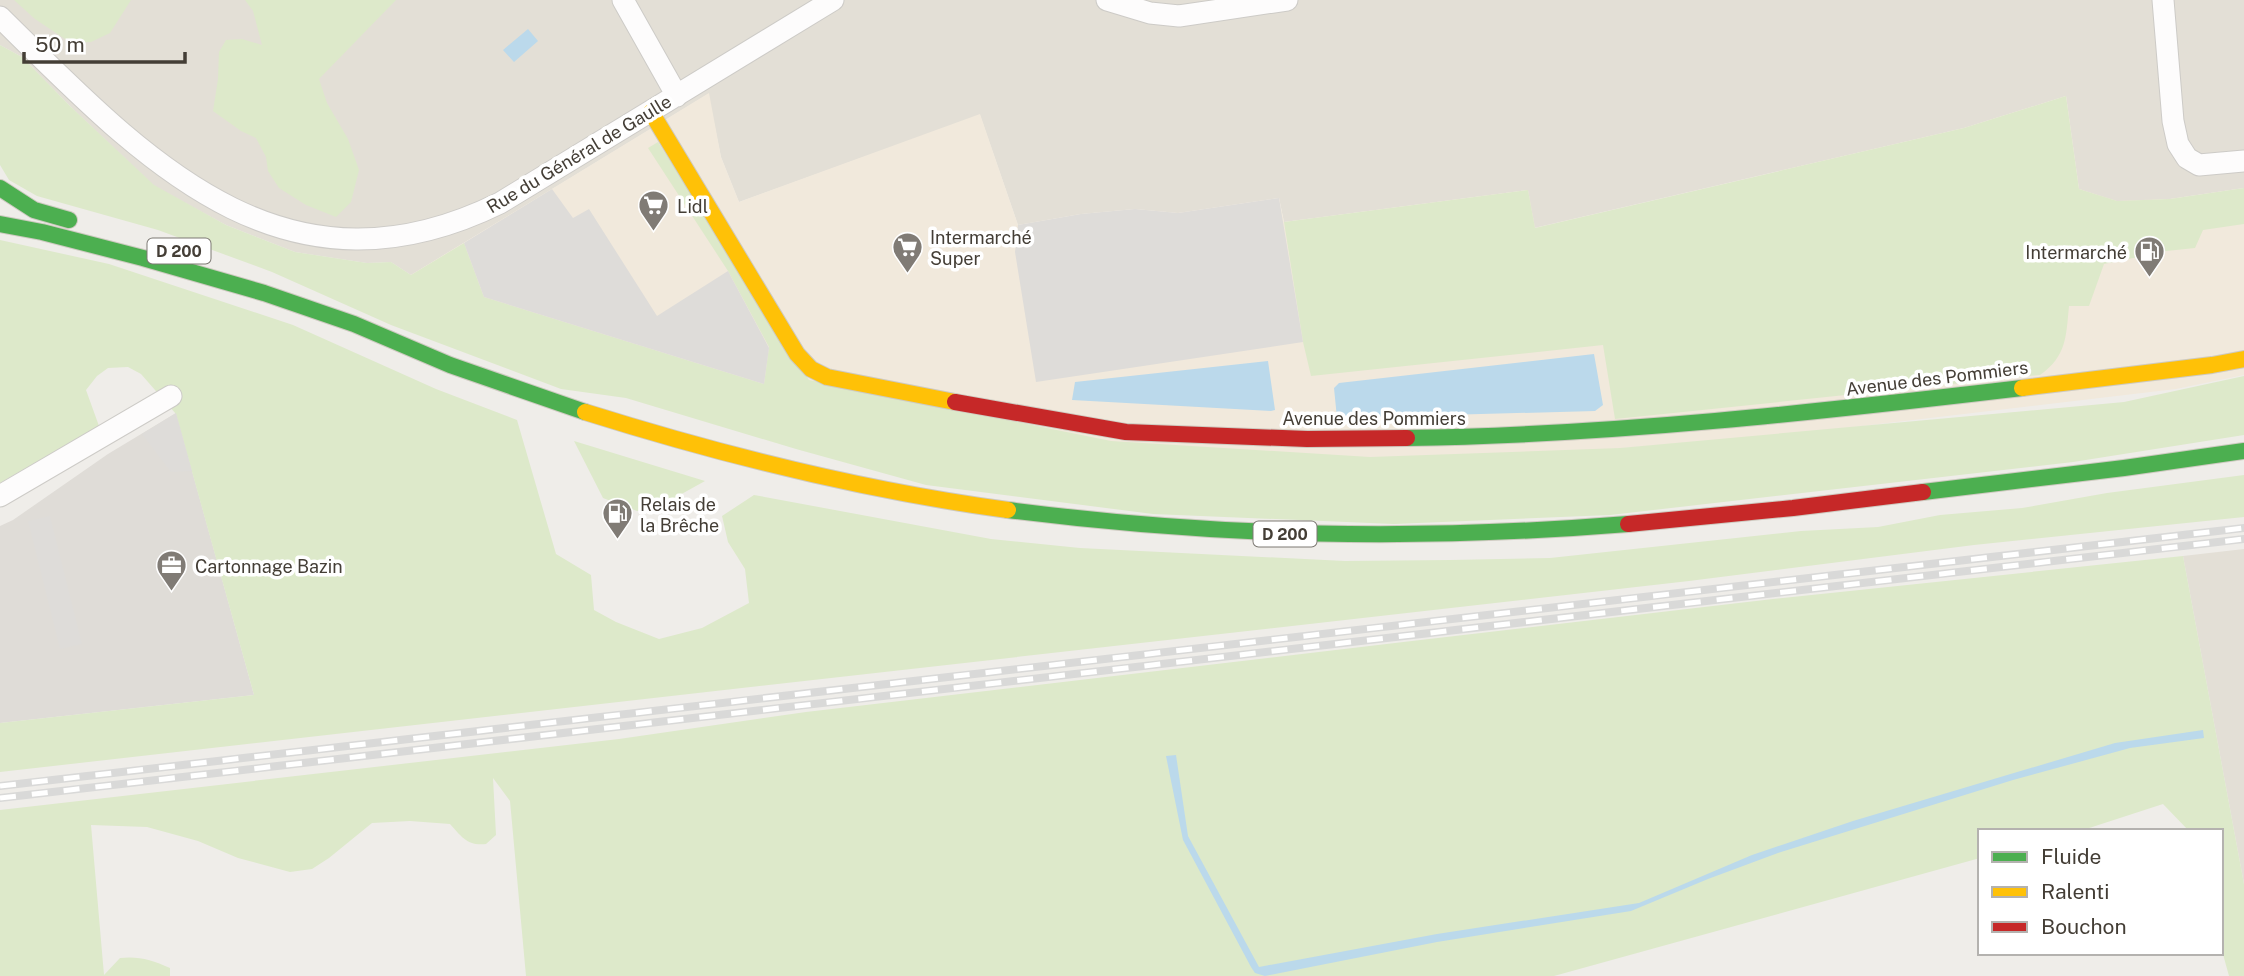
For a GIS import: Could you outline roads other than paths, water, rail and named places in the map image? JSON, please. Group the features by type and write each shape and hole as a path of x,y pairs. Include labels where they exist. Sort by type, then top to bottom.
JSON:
{"main road":[{"name":"Avenue des Pommiers","path":"651,112 797,355 811,369 827,377 1126,432 1307,439 1480,437 1659,426 1853,408 2244,359"},
{"path":"0,188 34,210 87,225"},
{"name":"D 200","path":"0,224 241,284 355,325 442,362 527,393 634,427 761,462 846,481 1063,517 1274,534 1389,535 1543,530 1669,521 1830,504 2242,452"},
{"name":"D 200","path":"248,272 355,325"}],"street":[{"path":"623,0 677,96"},
{"name":"Rue du Général de Gaulle","path":"0,17 103,118 174,175 235,211 279,227 327,236 357,238 405,235 432,230 500,203 832,0"},
{"path":"1107,0 1150,13 1179,16 1287,0"},
{"path":"2163,0 2174,133 2178,144 2187,158 2199,165 2244,161"},
{"path":"0,496 171,396"}],"water":[{"path":"528,29 538,41 514,62 503,50"},
{"path":"1594,354 1603,405 1595,411 1337,418 1334,388 1339,383"},
{"path":"1268,361 1275,410 1271,411 1072,400 1075,382"},
{"path":"2203,730 2204,738 2130,748 2013,780 1781,852 1631,911 1437,942 1265,976 1255,973 1251,967 1183,840 1166,756 1176,755 1188,836 1259,967 1437,934 1639,903 1752,855 1853,821 2115,743"}],"railway":[{"path":"0,786 2244,528"},
{"path":"0,798 2244,539"}],"place":[{"name":"Lidl","path":"654,233"},
{"name":"Intermarché Super","path":"907,274"},
{"name":"Intermarché","path":"2150,279"},
{"name":"Relais de la Brêche","path":"617,541"},
{"name":"Cartonnage Bazin","path":"172,593"}]}
